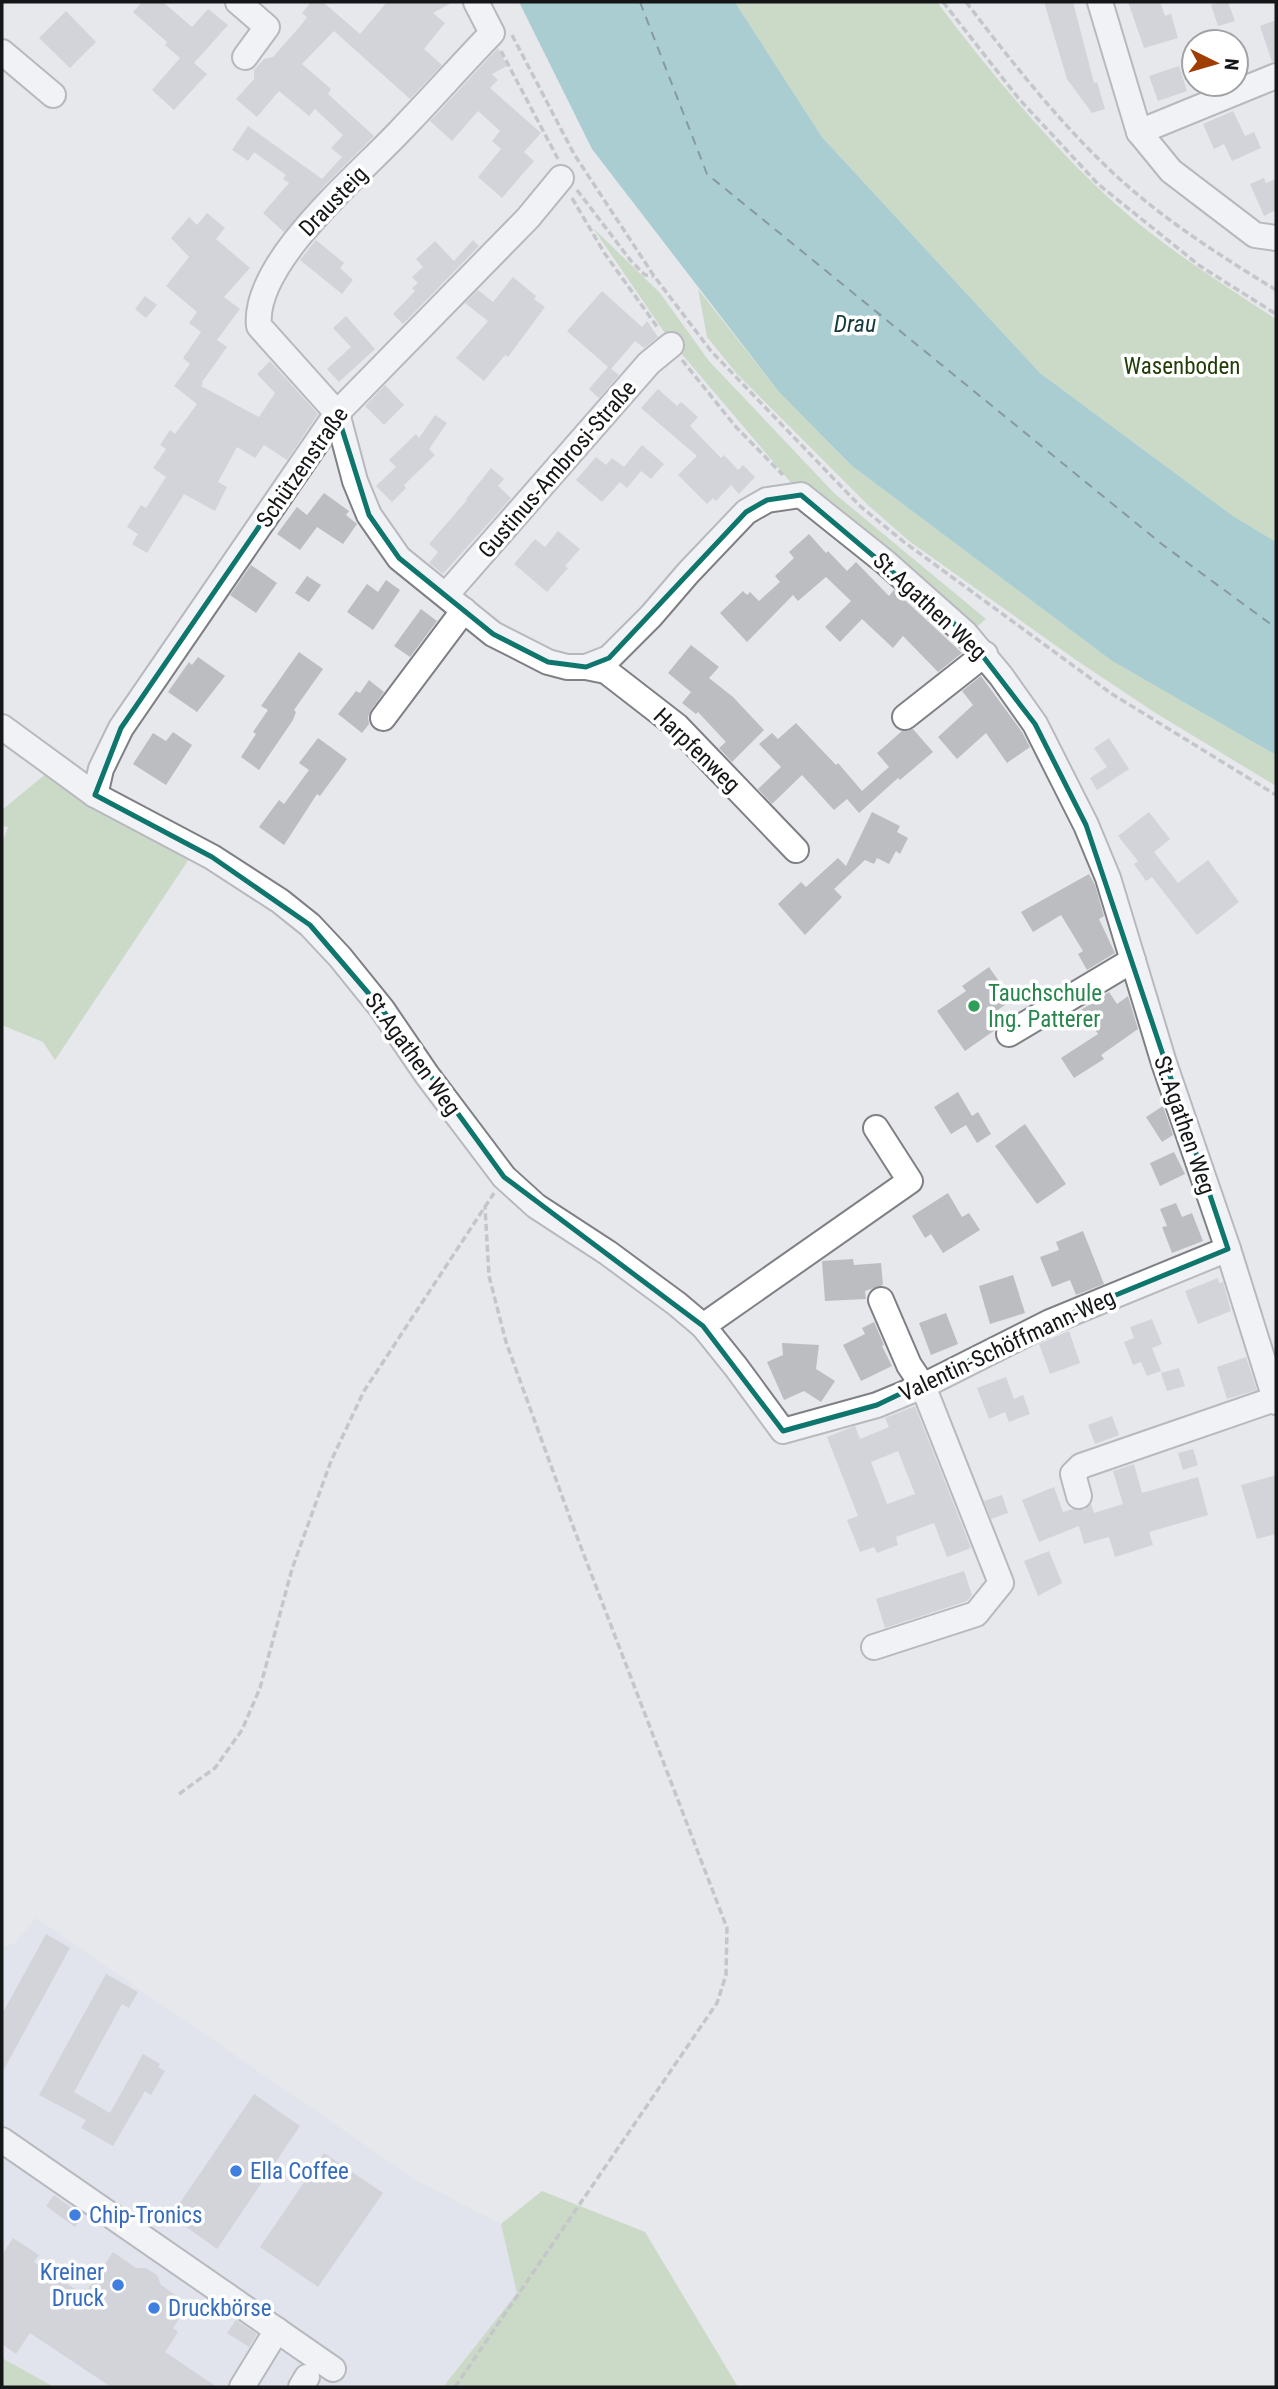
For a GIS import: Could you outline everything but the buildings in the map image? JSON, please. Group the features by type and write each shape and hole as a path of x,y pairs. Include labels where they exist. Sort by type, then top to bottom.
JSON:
{"street":[{"path":"238,2 267,27 245,57"},
{"path":"476,2 500,29"},
{"path":"1100,2 1139,132 1171,171 1255,235 1276,238"},
{"name":"Drausteig","path":"337,413 259,326 258,315 267,284 294,242 500,29"},
{"path":"2,52 53,95"},
{"path":"1139,132 1276,76"},
{"name":"Schützenstraße","path":"95,795 101,769 121,728 337,413 528,218 563,176"},
{"name":"Gustinus-Ambrosi-Straße","path":"383,718 455,603 649,363 671,345"},
{"path":"337,413 355,481 369,515 399,558 493,634 548,662 567,667 586,667 609,658 746,512 767,500 801,495"},
{"name":"St.Agathen Weg","path":"801,495 885,562 965,633 985,654 1035,724 1086,825 1108,878 1164,1063 1228,1249 1276,1401 1081,1466 1073,1474 1079,1496"},
{"path":"905,717 985,654"},
{"name":"Harpfenweg","path":"586,667 606,671 677,726 796,850"},
{"name":"St.Agathen Weg","path":"2,727 95,795 212,857 280,901 310,925 382,1009 427,1075 504,1177 536,1206 608,1253 703,1326 783,1431"},
{"path":"1009,1034 1133,960"},
{"path":"703,1326 910,1181 876,1129"},
{"name":"Valentin-Schöffmann-Weg","path":"783,1431 877,1405 923,1386 1050,1322 1228,1249"},
{"path":"874,1647 976,1614 1001,1583 923,1386 909,1365 881,1300"},
{"path":"2,2140 333,2369"},
{"path":"242,2387 277,2330"}],"path":[{"path":"943,2 1020,99 1098,184 1200,267 1276,314"},
{"path":"966,2 1045,99 1112,172 1220,256 1276,290"},
{"path":"500,29 563,176 605,254 671,345 736,426 801,495"},
{"path":"500,29 575,154 654,276 711,351 860,506 904,542 1112,694 1276,795"},
{"path":"563,176 631,261 645,275 654,276"},
{"path":"179,1794 215,1768 242,1730 260,1688 292,1569 331,1461 364,1391 504,1177"},
{"path":"454,2387 718,2003 726,1975 727,1928 574,1529 506,1342 489,1276 485,1207"}],"highlighted area":[{"path":"337,413 369,515 399,558 493,634 548,662 586,667 609,658 746,512 767,500 801,495 965,633 1035,724 1086,825 1228,1249 1050,1322 877,1405 783,1431 703,1326 504,1177 382,1009 310,925 212,857 95,795 121,728"}],"shaded area":[{"path":"36,1918 417,2181 501,2224 518,2292 443,2387 54,2387 2,2358 2,1947 14,1944"}],"green space":[{"name":"Wasenboden","path":"735,2 937,2 1013,98 1117,206 1206,273 1276,319 1276,542 1233,516 1040,373 822,137"},
{"path":"593,228 660,293 709,361 835,494 986,619 972,631 793,485 669,339"},
{"path":"698,289 779,392 852,466 1112,661 1276,755 1276,786 1154,712 1079,662 909,541 868,505 737,374 707,337"},
{"path":"47,773 193,853 55,1060 43,1042 2,1025 2,843 8,827 2,826 2,810"},
{"path":"542,2191 645,2232 738,2387 443,2387 517,2293 501,2224"},
{"path":"2,2358 54,2387 2,2387"}],"water":[{"name":"Drau","path":"519,2 735,2 822,137 1040,373 1233,516 1276,542 1276,755 1112,661 852,466 779,392 592,149"}],"ferry route":[{"path":"640,2 707,174 1163,545 1276,628"}],"place":[{"name":"Tauchschule Ing. Patterer","path":"974,1006"},
{"name":"Ella Coffee","path":"236,2171"},
{"name":"Chip-Tronics","path":"75,2215"},
{"name":"Kreiner Druck","path":"118,2285"},
{"name":"Druckbörse","path":"154,2308"}]}
